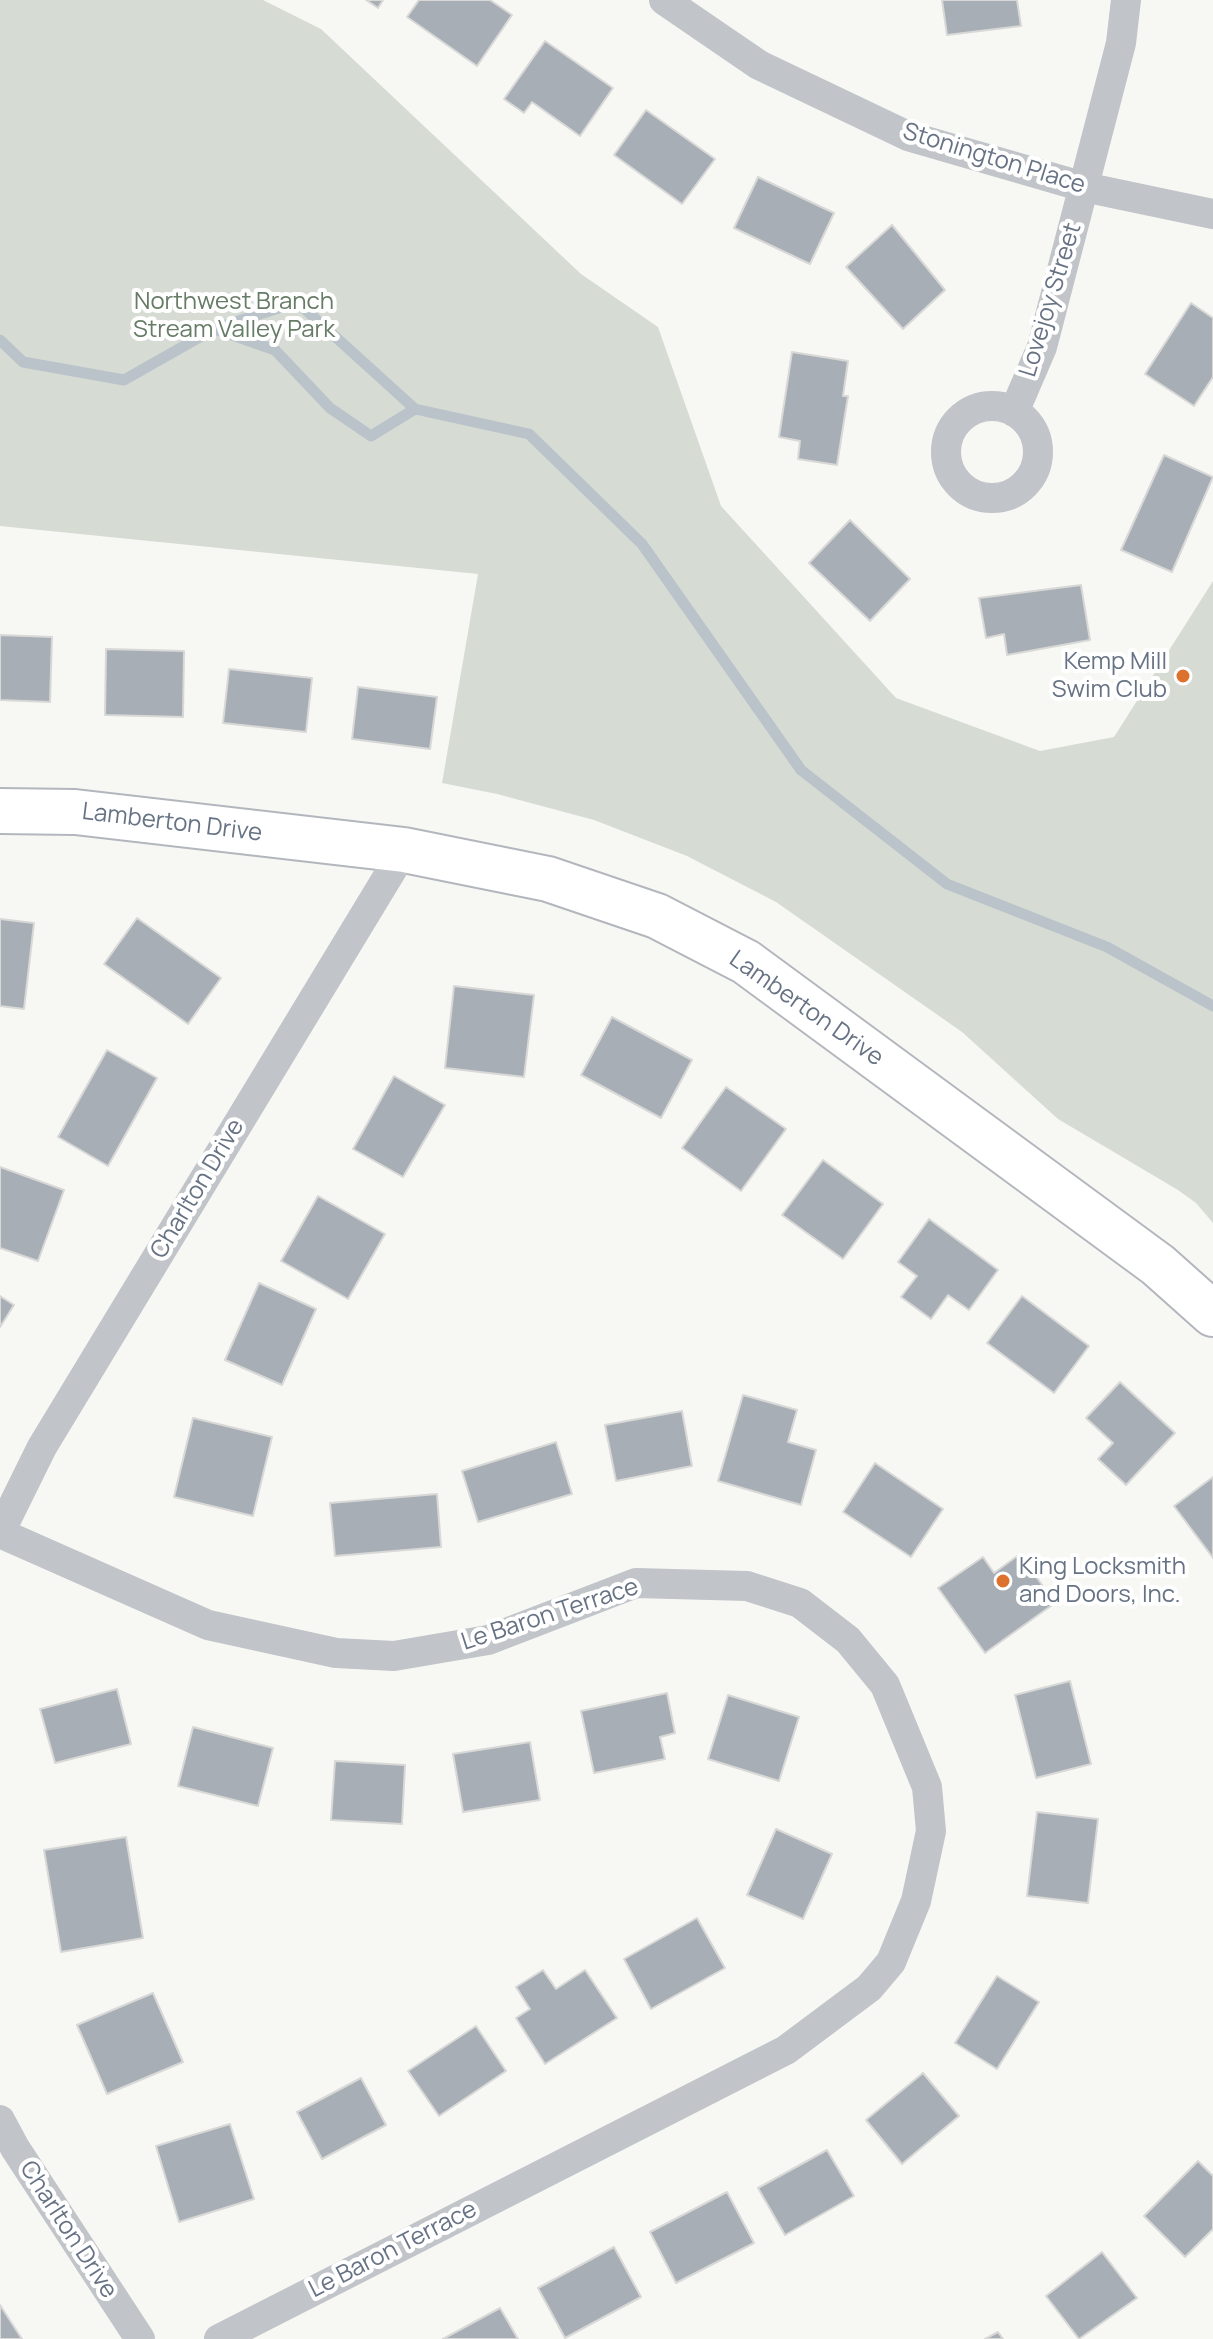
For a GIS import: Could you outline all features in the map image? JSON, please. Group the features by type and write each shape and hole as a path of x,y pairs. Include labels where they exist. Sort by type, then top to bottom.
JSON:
{"street":[{"name":"Stonington Place","path":"664,0 759,65 908,136 1084,187 1213,214"},
{"name":"Lovejoy Street","path":"1014,412 1042,347 1121,43 1126,0"},
{"name":"Lamberton Drive","path":"0,811 75,812 404,850 548,879 657,916 746,962 1158,1265 1213,1314"},
{"name":"Charlton Drive","path":"0,1532 42,1447 404,850"},
{"name":"Le Baron Terrace","path":"0,1532 208,1625 336,1653 394,1656 488,1640 636,1583 747,1586 800,1603 848,1640 885,1685 927,1787 931,1831 916,1901 891,1962 869,1988 786,2050 219,2339"},
{"name":"Charlton Drive","path":"0,2120 15,2148 140,2339"}],"green space":[{"name":"Northwest Branch Stream Valley Park","path":"0,0 263,0 321,29 581,274 658,327 721,506 896,698 1040,751 1114,737 1213,581 1213,1223 1196,1203 1178,1190 1058,1119 962,1032 776,902 687,856 594,820 442,783 478,574 0,526"}],"building":[{"path":"366,0 383,0 378,8"},
{"path":"419,0 490,0 512,15 477,66 407,17"},
{"path":"942,0 1017,0 1021,26 947,35"},
{"path":"545,41 613,88 580,136 532,102 524,113 504,99"},
{"path":"646,110 715,159 682,204 614,155"},
{"path":"758,177 834,213 810,264 734,228"},
{"path":"892,225 945,290 903,329 846,267"},
{"path":"1191,303 1213,318 1213,377 1194,406 1145,374"},
{"path":"792,352 848,361 843,396 848,396 837,465 798,459 800,441 779,437"},
{"path":"1164,455 1213,477 1172,572 1121,550"},
{"path":"850,520 910,579 870,621 809,563"},
{"path":"1081,585 1090,640 1007,655 1004,634 986,638 979,598"},
{"path":"0,635 52,637 50,702 0,700"},
{"path":"106,649 184,651 183,717 105,715"},
{"path":"229,669 312,678 306,732 223,723"},
{"path":"358,687 437,697 430,749 352,739"},
{"path":"137,918 221,978 188,1024 104,964"},
{"path":"0,919 34,923 24,1009 0,1006"},
{"path":"454,986 534,995 524,1077 445,1068"},
{"path":"612,1017 692,1060 661,1118 581,1075"},
{"path":"107,1050 157,1078 108,1166 58,1137"},
{"path":"394,1076 445,1105 403,1177 353,1149"},
{"path":"726,1087 786,1129 741,1191 682,1148"},
{"path":"823,1160 883,1204 843,1259 782,1215"},
{"path":"0,1167 64,1190 38,1261 0,1248"},
{"path":"318,1196 385,1234 348,1299 281,1261"},
{"path":"929,1219 998,1270 969,1310 948,1295 931,1319 901,1297 917,1276 898,1262"},
{"path":"259,1283 316,1309 282,1385 225,1360"},
{"path":"0,1296 14,1305 0,1327"},
{"path":"1022,1296 1089,1346 1054,1393 987,1343"},
{"path":"1120,1382 1175,1433 1126,1485 1098,1459 1113,1443 1086,1418"},
{"path":"743,1395 797,1410 788,1442 816,1450 801,1505 718,1481"},
{"path":"682,1411 692,1466 616,1481 605,1425"},
{"path":"193,1418 272,1437 253,1516 174,1497"},
{"path":"556,1442 572,1494 478,1522 462,1471"},
{"path":"875,1463 943,1509 911,1557 843,1512"},
{"path":"1213,1477 1213,1558 1174,1506"},
{"path":"437,1494 441,1547 335,1556 330,1503"},
{"path":"1020,1554 1055,1603 985,1653 938,1588 983,1557 994,1573"},
{"path":"1070,1681 1091,1764 1036,1778 1015,1695"},
{"path":"117,1689 131,1744 55,1763 40,1709"},
{"path":"667,1693 675,1733 660,1737 665,1759 594,1773 581,1711"},
{"path":"728,1695 799,1717 779,1781 708,1759"},
{"path":"193,1727 273,1748 258,1806 178,1786"},
{"path":"530,1742 540,1800 463,1812 453,1754"},
{"path":"335,1761 405,1765 402,1824 331,1820"},
{"path":"1037,1812 1098,1819 1088,1903 1027,1896"},
{"path":"776,1829 832,1854 803,1919 747,1895"},
{"path":"126,1837 143,1938 61,1952 44,1850"},
{"path":"697,1918 725,1968 651,2009 624,1959"},
{"path":"543,1970 556,1989 585,1970 617,2018 545,2064 516,2018 530,2009 516,1987"},
{"path":"997,1976 1039,2002 997,2069 955,2043"},
{"path":"153,1993 183,2062 107,2094 77,2025"},
{"path":"476,2026 506,2071 439,2116 408,2071"},
{"path":"923,2073 959,2116 902,2164 866,2120"},
{"path":"361,2078 386,2125 322,2159 297,2112"},
{"path":"230,2124 254,2199 179,2222 156,2146"},
{"path":"827,2150 854,2196 785,2235 758,2188"},
{"path":"1198,2161 1213,2176 1213,2229 1185,2257 1144,2216"},
{"path":"727,2192 754,2243 676,2283 650,2232"},
{"path":"614,2247 641,2297 565,2338 538,2288"},
{"path":"1102,2252 1137,2298 1079,2339 1046,2296"},
{"path":"0,2305 22,2339 0,2339"},
{"path":"500,2308 518,2339 443,2339"},
{"path":"998,2332 1003,2339 985,2339"}],"waterway":[{"path":"0,340 23,362 124,380 214,329 297,302 415,409 529,434 642,544 801,770 947,884 1107,947 1213,1006"},
{"path":"215,329 275,350 330,408 371,436 415,409"}],"place":[{"name":"Kemp Mill Swim Club","path":"1183,676"},
{"name":"King Locksmith and Doors, Inc.","path":"1003,1581"}]}
